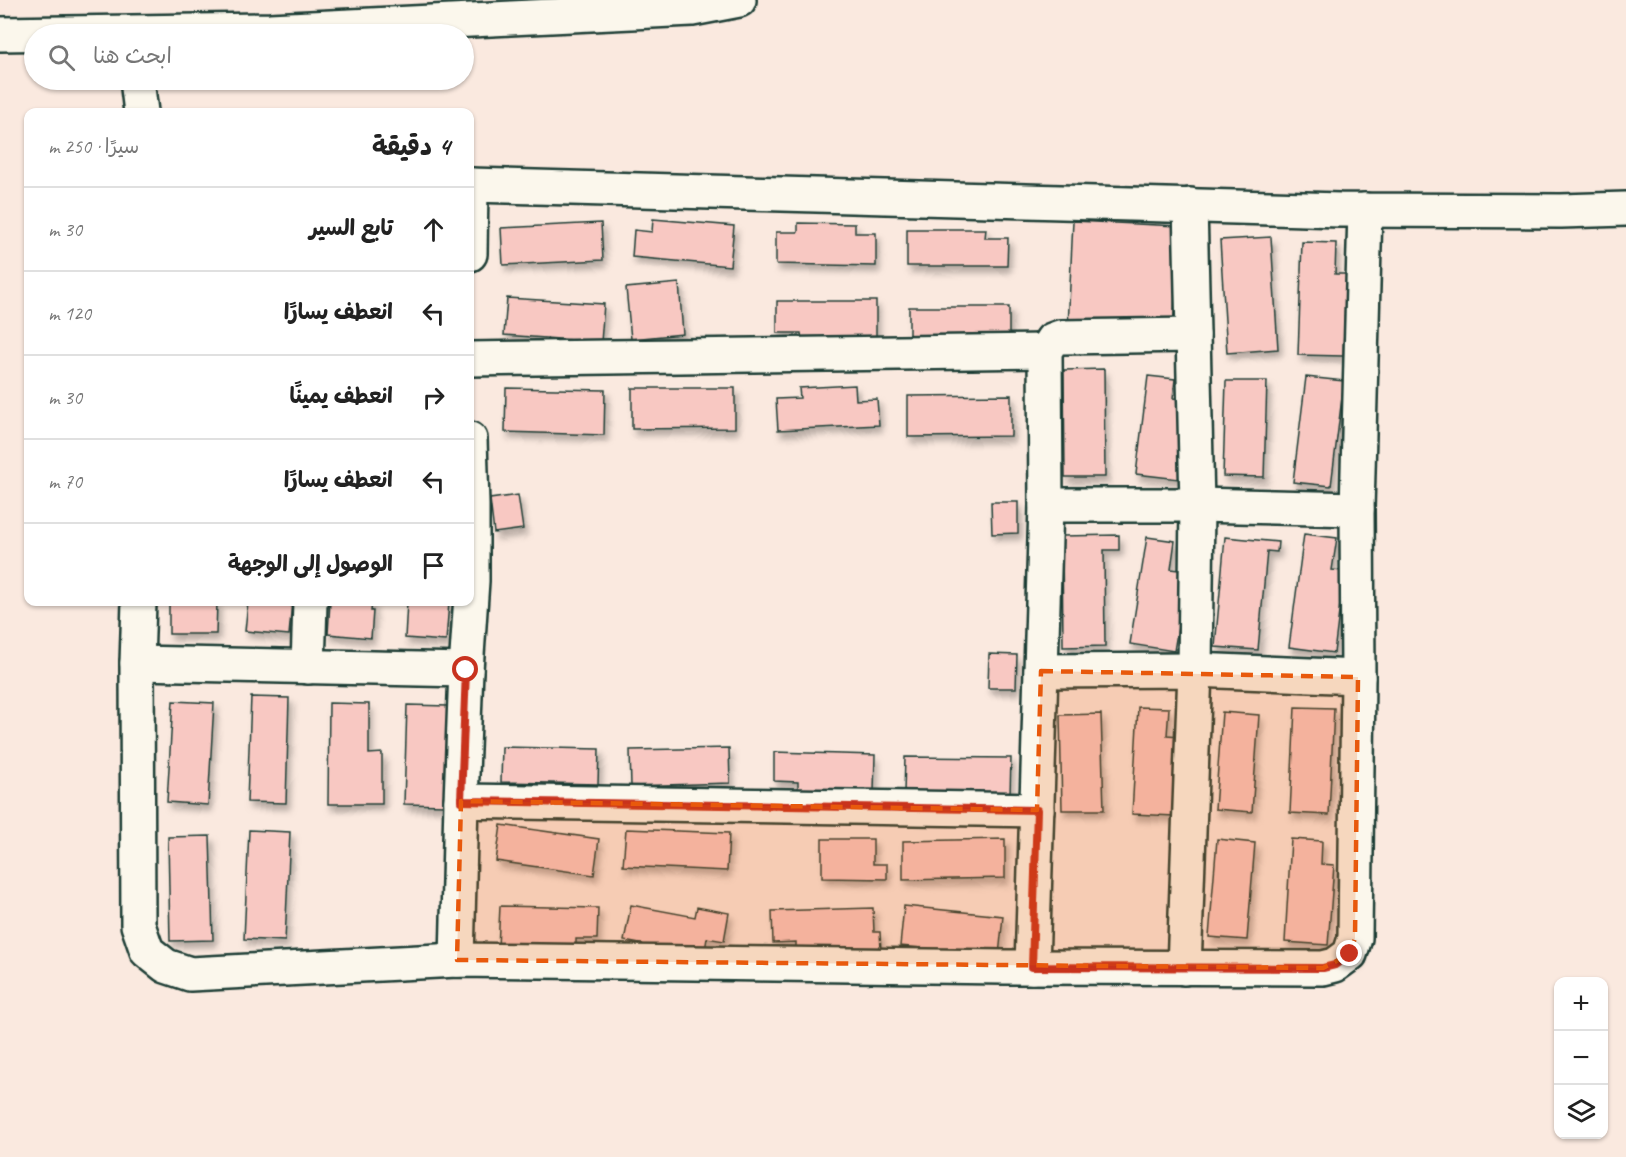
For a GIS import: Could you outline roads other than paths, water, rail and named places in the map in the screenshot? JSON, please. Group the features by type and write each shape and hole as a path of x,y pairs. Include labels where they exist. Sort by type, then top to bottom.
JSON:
{"street":[{"path":"391,24 692,9 739,0"},
{"path":"0,34 24,34"},
{"path":"138,90 140,108"},
{"path":"474,185 1365,210 1626,209"},
{"path":"1184,968 1195,670 1197,506 1190,205"},
{"path":"139,606 138,925 147,951 166,966 190,974 457,960 1184,968 1323,968 1335,965 1350,954 1355,938 1357,509 1365,210"},
{"path":"1032,967 1046,505 1045,351 1052,340 1060,337 1193,334"},
{"path":"474,359 1045,351"},
{"path":"1046,505 1357,509"},
{"path":"308,667 310,606"},
{"path":"457,960 461,801 470,606"},
{"path":"137,663 466,670"},
{"path":"1041,670 1195,670 1358,677"},
{"path":"461,801 1037,810"}]}
